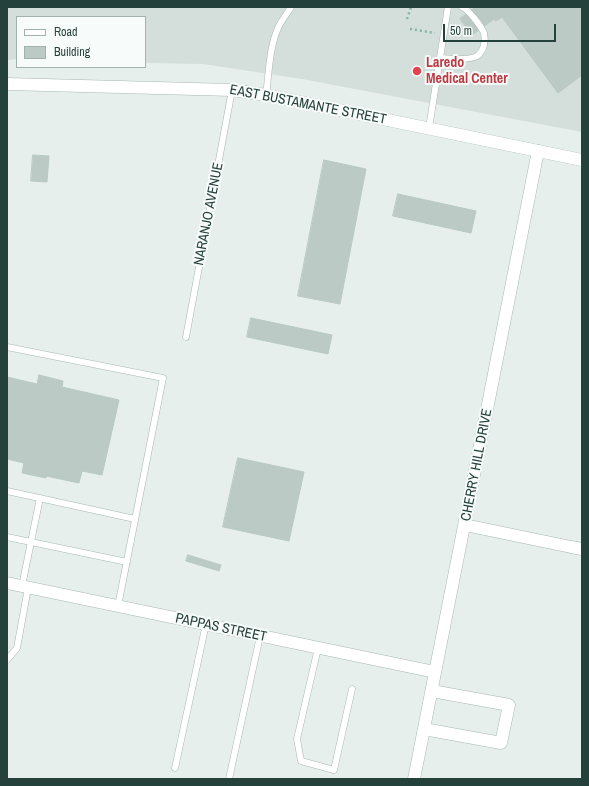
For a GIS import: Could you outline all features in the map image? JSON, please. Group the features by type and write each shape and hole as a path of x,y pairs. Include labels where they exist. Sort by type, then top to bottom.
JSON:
{"street":[{"name":"EAST BUSTAMANTE STREET","path":"7,84 232,90 266,95 582,160"},
{"name":"CHERRY HILL DRIVE","path":"414,779 538,151"},
{"path":"465,525 582,549"},
{"name":"PAPPAS STREET","path":"7,584 436,672"},
{"path":"424,729 501,743 508,705 432,691"}],"lane":[{"path":"266,95 270,58 274,39 278,28 291,7"},
{"path":"429,128 448,7"},
{"path":"440,58 464,60 477,56 482,51 485,42 484,34 467,9 462,7"},
{"name":"NARANJO AVENUE","path":"186,338 232,90"},
{"path":"7,347 163,378 118,606"},
{"path":"7,491 135,519"},
{"path":"7,660 17,648 31,542 40,498"},
{"path":"7,537 127,562"},
{"path":"175,768 206,624"},
{"path":"229,779 260,636"},
{"path":"318,648 297,738 301,761 334,770 352,689"}],"path":[{"path":"407,19 411,7"},
{"path":"410,29 443,34"}],"shaded area":[{"name":"Laredo Medical Center","path":"7,7 582,7 582,132 302,79 203,64 146,63 146,16 16,16 16,59 7,60"}],"building":[{"path":"476,7 485,7 494,19 472,35 460,19"},
{"name":"Laredo Medical Center","path":"485,7 582,7 582,75 558,93 502,17 496,21"},
{"path":"33,155 49,156 47,182 31,181"},
{"path":"324,160 366,169 340,304 298,296"},
{"path":"398,194 476,211 471,233 393,216"},
{"path":"251,318 332,335 328,354 247,337"},
{"path":"39,375 63,381 62,387 119,400 102,475 82,471 79,483 46,476 46,478 22,473 24,463 7,459 7,377 37,384"},
{"path":"238,458 304,472 289,541 223,527"},
{"path":"188,555 221,565 219,571 186,561"}],"place":[{"name":"Laredo Medical Center","path":"417,71"}]}
